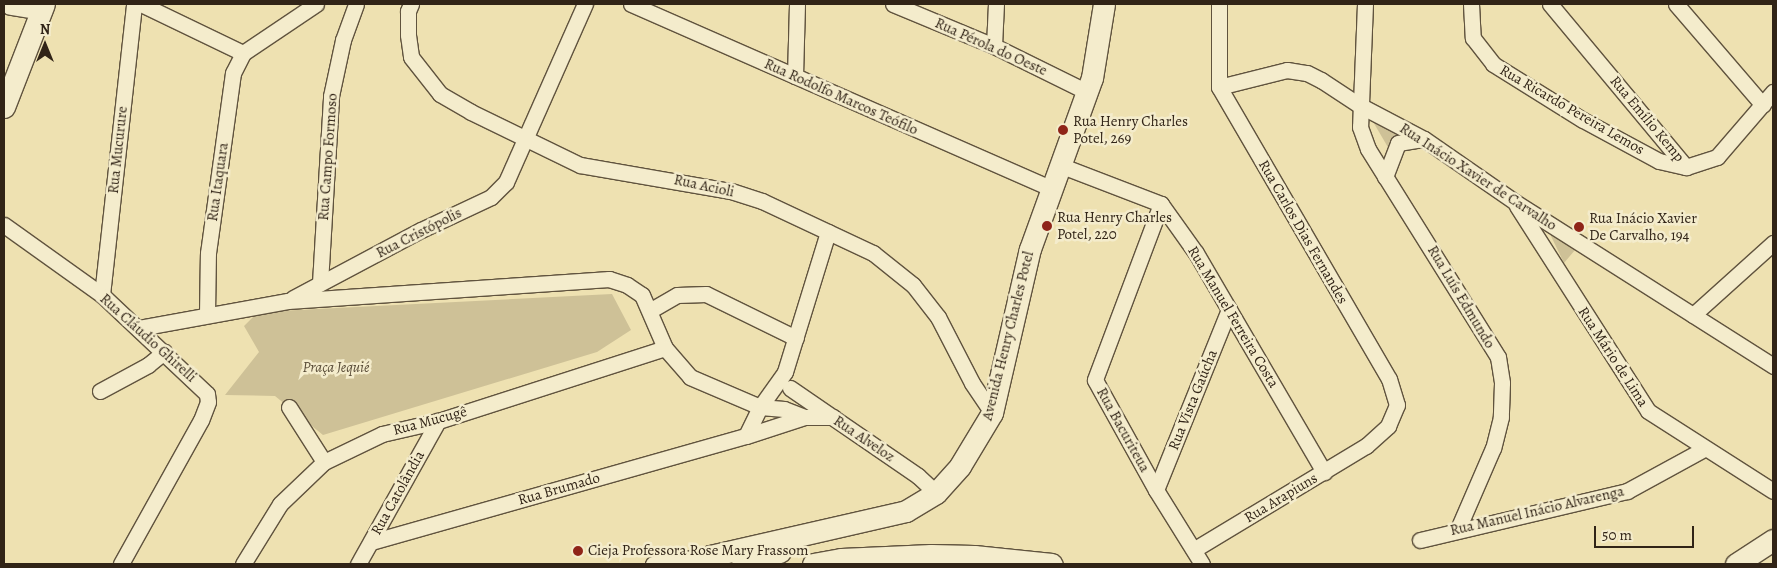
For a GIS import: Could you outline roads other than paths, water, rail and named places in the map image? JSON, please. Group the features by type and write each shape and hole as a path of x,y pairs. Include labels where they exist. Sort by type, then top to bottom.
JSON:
{"street":[{"path":"4,107 43,6 11,4"},
{"name":"Rua Mucurure","path":"102,296 134,4"},
{"path":"141,4 243,53 316,4"},
{"name":"Rua Campo Formoso","path":"320,283 331,96 343,40 356,4"},
{"name":"Rua Acioli","path":"411,4 408,11 408,35 411,57 424,76 440,94 523,139 580,165 731,191 762,201 874,253 913,285 938,317 992,413"},
{"name":"Rua Cristópolis","path":"288,301 491,197 506,182 523,139 585,4"},
{"name":"Rua Rodolfo Marcos Teófilo","path":"631,4 1052,189"},
{"path":"795,76 797,4"},
{"path":"994,46 996,4"},
{"name":"Avenida Henry Charles Potel","path":"758,557 833,529 906,511 936,493 981,437 992,413 1015,300 1052,189 1088,92 1101,34 1104,4"},
{"name":"Rua Carlos Dias Fernandes","path":"1219,4 1219,87 1396,394 1395,416 1366,446"},
{"name":"Rua Luís Edmundo","path":"1365,4 1359,105 1360,127 1385,177 1498,357 1502,383 1501,417 1493,448 1458,529"},
{"name":"Rua Ricardo Pereira Lemos","path":"1471,4 1473,38 1493,64 1632,148 1659,161 1686,167"},
{"name":"Rua Emílio Kemp","path":"1550,4 1686,167 1718,157 1773,92"},
{"path":"1676,4 1763,105"},
{"name":"Rua Pérola do Oeste","path":"898,5 994,46 1088,92"},
{"name":"Rua Itaquara","path":"207,314 208,253 227,107 233,73 243,53"},
{"name":"Rua Inácio Xavier de Carvalho","path":"1219,87 1287,70 1314,76 1359,105 1424,139 1515,202 1773,366"},
{"path":"1385,177 1398,143 1424,139"},
{"path":"1062,166 1161,204"},
{"name":"Rua Mário de Lima","path":"1515,202 1640,401 1662,423 1773,491"},
{"name":"Rua Manuel Ferreira Costa","path":"1161,204 1196,253 1324,472"},
{"name":"Rua Bacuriteua","path":"1161,204 1096,380 1156,490 1195,549 1202,564"},
{"name":"Rua Cláudio Ghirelli","path":"4,225 102,296 205,390 208,402 121,564"},
{"path":"746,436 760,407 785,372 828,232"},
{"path":"1693,315 1773,243"},
{"path":"139,328 207,314 288,301 609,280 627,284 642,295 651,310 664,348 690,377 760,407 784,409 805,417"},
{"path":"651,310 677,296 706,294 796,338"},
{"name":"Rua Vista Gaúcha","path":"1156,490 1229,309"},
{"name":"Rua Mucugê","path":"243,564 280,504 324,462 382,434 438,421 664,348"},
{"path":"100,391 148,365 164,352"},
{"path":"785,372 790,388 805,417"},
{"name":"Rua Alveloz","path":"790,388 918,476 936,493"},
{"path":"289,407 324,462"},
{"name":"Rua Brumado","path":"371,542 746,436 805,417 833,417"},
{"name":"Rua Catolândia","path":"358,564 438,421"},
{"name":"Rua Arapiuns","path":"1195,549 1366,446"},
{"name":"Rua Manuel Inácio Alvarenga","path":"1420,540 1458,529 1627,491 1704,449"},
{"name":"Avenida Henry Charles Potel","path":"758,557 798,546 833,529"},
{"path":"1736,564 1773,540"},
{"path":"798,546 841,560"},
{"path":"813,564 841,560 974,556 1052,564"},
{"path":"653,564 758,557"}],"place":[{"name":"Rua Henry Charles Potel, 269","path":"1063,130"},
{"name":"Rua Henry Charles Potel, 220","path":"1047,226"},
{"name":"Rua Inácio Xavier De Carvalho, 194","path":"1579,227"},
{"name":"Cieja Professora Rose Mary Frassom","path":"578,551"}],"park label":[{"name":"Praça Jequié","path":"336,368"}]}
